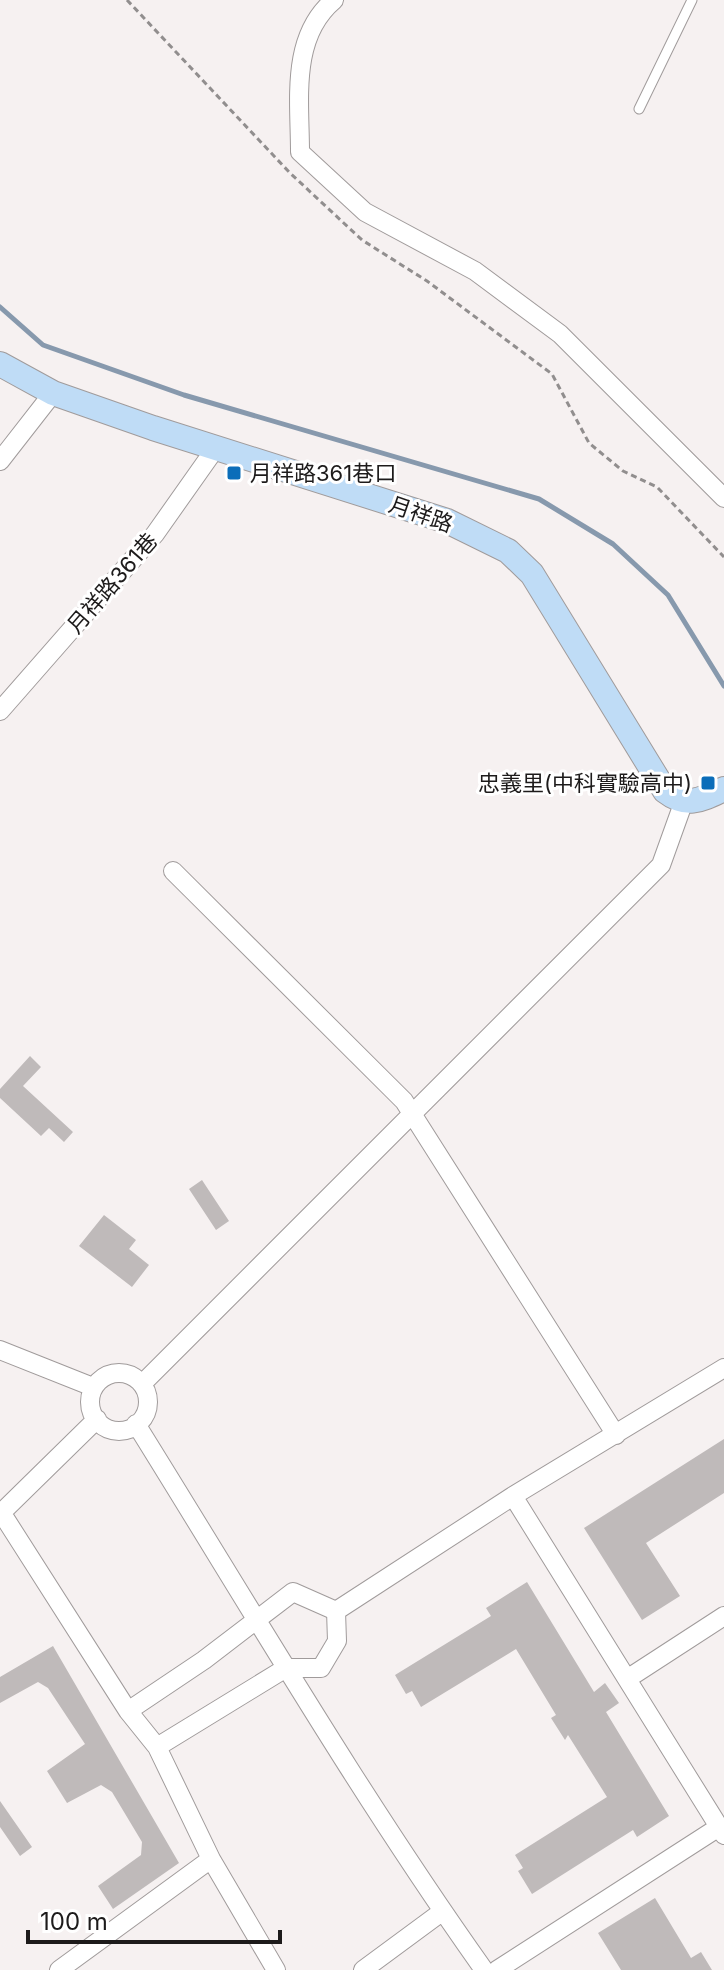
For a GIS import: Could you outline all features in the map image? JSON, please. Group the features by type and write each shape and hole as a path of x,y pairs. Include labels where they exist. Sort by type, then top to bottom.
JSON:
{"street":[{"path":"334,0 316,15 300,63 300,152 365,212 475,271 560,334 724,498"},
{"name":"月祥路","path":"0,364 53,393 215,449 447,521 508,551 532,574 648,768 665,791 684,801"},
{"path":"0,461 53,393"},
{"name":"月祥路361巷","path":"0,711 155,534 215,449"},
{"path":"142,1384 661,865 684,801 700,801 724,789"},
{"path":"173,871 404,1101 616,1435"},
{"path":"0,1350 93,1387"},
{"path":"336,1611 513,1496 724,1368"},
{"path":"111,1372 134,1375 148,1393 146,1416 128,1431 105,1428 90,1410 93,1387 111,1372"},
{"path":"97,1419 1,1513 128,1711 157,1747 211,1859 276,1970"},
{"path":"136,1424 286,1668 484,1970"},
{"path":"497,1970 722,1831 513,1496"},
{"path":"128,1711 204,1660 293,1592 336,1611"},
{"path":"157,1747 286,1668 321,1668 337,1641 336,1611"},
{"path":"627,1679 724,1616"},
{"path":"59,1970 211,1859"},
{"path":"363,1970 443,1911"}],"lane":[{"path":"639,109 692,0"}],"path":[{"path":"127,0 290,173 362,240 427,281 552,374 589,443 623,471 657,487 724,557"}],"building":[{"path":"30,1056 41,1067 23,1086 73,1132 64,1142 49,1128 41,1136 0,1098 0,1089"},
{"path":"202,1180 229,1221 216,1230 189,1189"},
{"path":"104,1215 136,1240 129,1249 149,1265 132,1287 79,1246"},
{"path":"724,1439 724,1493 646,1543 680,1596 642,1620 584,1528"},
{"path":"527,1582 594,1692 605,1683 619,1703 606,1712 669,1816 637,1837 633,1830 532,1894 518,1871 523,1868 515,1855 607,1797 568,1735 565,1740 551,1718 556,1715 516,1649 421,1707 412,1691 406,1694 395,1675 491,1616 486,1608"},
{"path":"53,1646 179,1863 113,1909 98,1886 141,1855 142,1842 112,1792 101,1785 67,1803 47,1771 85,1744 48,1688 38,1682 0,1703 0,1677"},
{"path":"0,1801 32,1847 20,1856 0,1827"},
{"path":"655,1898 691,1958 701,1952 712,1970 621,1970 598,1933"}],"waterway":[{"path":"0,307 43,345 184,395 539,499 613,544 668,595 724,686"}],"place":[{"name":"月祥路361巷口","path":"234,473"},
{"name":"忠義里(中科實驗高中)","path":"708,783"}]}
